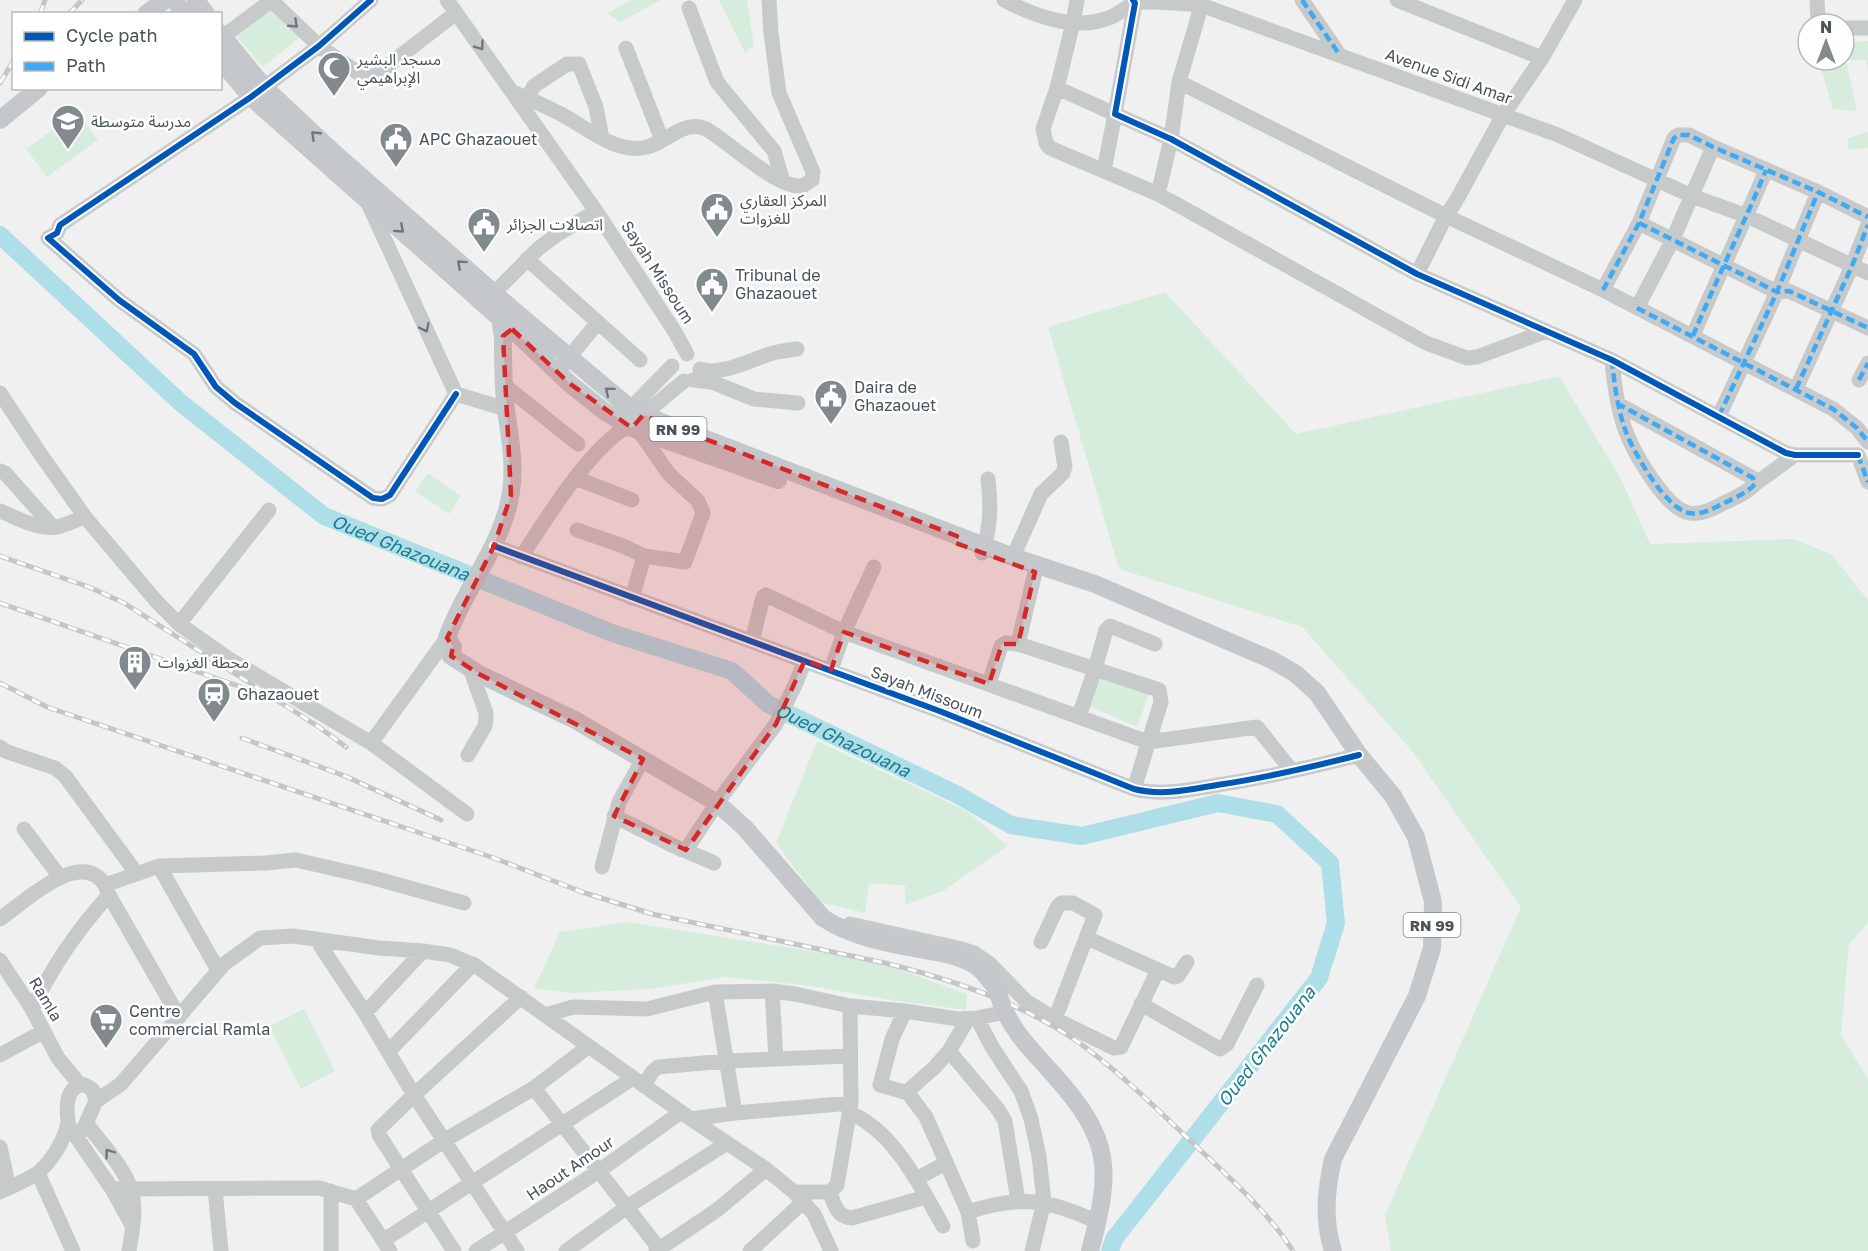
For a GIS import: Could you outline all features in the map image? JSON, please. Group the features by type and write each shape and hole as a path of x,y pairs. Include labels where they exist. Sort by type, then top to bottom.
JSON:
{"main road":[{"path":"135,12 148,0"},
{"path":"149,12 165,0"},
{"path":"174,0 183,12"},
{"name":"RN 99","path":"222,38 257,92 365,199 506,316 570,358 631,422"},
{"name":"RN 99","path":"222,62 414,221 506,316 556,372 604,411 1036,568 1229,646 1245,649 1272,660 1296,674 1317,693 1359,755 1392,796 1416,837 1433,902 1431,948 1417,996 1333,1159 1327,1185 1326,1211 1333,1251"},
{"path":"0,120 37,90"},
{"path":"506,316 503,384 509,431 511,495 490,554 455,615 449,647 479,674 575,720 717,803 745,828 810,906 840,929 964,960 982,971 988,1012 1053,1074 1086,1115 1096,1136 1103,1160 1104,1181 1102,1205 1090,1251"},
{"name":"RN 99","path":"983,549 1013,557 1036,568"}],"street":[{"path":"222,35 272,0 319,46 361,75 371,77 451,6"},
{"path":"371,0 319,46 257,92 60,225 57,233 48,238 119,300 194,354 216,387 235,404 373,498 382,499 390,495 456,394"},
{"path":"520,95 559,113 602,138 629,148 644,148 687,128 698,126 708,130 783,182 804,185 812,180 813,172 779,93 769,0"},
{"path":"1004,0 1050,20 1073,23 1110,18 1134,2"},
{"path":"1077,0 1057,88 1043,129 1046,143 1050,148 1158,194 1426,344 1467,358 1477,357 1547,331"},
{"path":"1302,0 1339,54"},
{"path":"1397,0 1542,58"},
{"path":"1417,274 1446,216 1503,115 1542,58 1575,0"},
{"path":"1104,170 1134,2"},
{"name":"Avenue Sidi Amar","path":"1134,2 1202,3 1321,50 1339,54 1558,135 1692,196 1747,216 1868,273"},
{"path":"1158,194 1171,139 1179,82 1202,3"},
{"name":"Sayah Missoum","path":"451,6 520,95 675,332 687,354"},
{"path":"689,8 717,82 774,151 783,182"},
{"path":"626,48 662,140"},
{"path":"520,95 567,64 579,64 596,108 602,138"},
{"path":"1179,82 1446,216 1604,290 1796,389 1845,417 1868,441 1858,455"},
{"path":"1057,88 1171,139 1417,274 1612,360 1786,453 1858,455"},
{"path":"1604,290 1639,223 1674,138 1678,135 1689,135 1818,192 1868,217"},
{"path":"1637,308 1672,240 1713,147"},
{"path":"1693,336 1766,170"},
{"path":"1719,416 1777,292 1818,192"},
{"path":"365,199 456,394 506,409"},
{"path":"506,316 527,259 558,234 596,211"},
{"path":"1639,223 1777,292 1789,291 1868,328"},
{"path":"1796,389 1852,266 1868,225"},
{"path":"527,259 640,360"},
{"path":"556,372 598,322"},
{"path":"521,557 575,478 631,422 692,377 775,353 797,349"},
{"path":"631,422 676,359 687,354 696,359 692,377"},
{"path":"1612,360 1624,426 1632,444 1664,496 1680,509 1688,513 1698,513 1745,493 1795,455"},
{"path":"1859,380 1868,363"},
{"path":"672,366 674,374 712,382 754,399 798,403"},
{"path":"503,384 578,444"},
{"path":"0,393 85,517 157,602 179,624 229,659 371,743 467,814"},
{"path":"1620,405 1753,478 1755,484"},
{"path":"577,530 645,556 686,562 703,513 698,501 669,474 631,422"},
{"path":"1013,557 1041,494 1063,473 1065,467 1061,442"},
{"path":"1858,455 1868,482"},
{"path":"0,471 5,473 53,527"},
{"path":"575,478 632,500"},
{"path":"983,549 988,533 991,507 988,478"},
{"path":"179,624 269,510"},
{"path":"0,511 38,526 53,527 85,517"},
{"name":"Sayah Missoum","path":"490,554 521,557 805,660 1134,789 1163,794 1292,771 1359,755"},
{"path":"632,598 645,556"},
{"path":"831,670 844,632 873,567"},
{"path":"1018,644 1036,568"},
{"path":"752,641 763,597 766,595 844,632 1148,741 1254,726 1262,730 1292,771"},
{"path":"1079,716 1106,630 1110,626 1155,644"},
{"path":"989,684 1001,646 1006,643 1018,644 1159,690 1161,702 1134,789"},
{"path":"371,743 449,647 471,671 486,713 484,726 468,755"},
{"path":"684,850 776,724 805,660"},
{"path":"2,751 55,768 65,776 136,874"},
{"path":"602,867 619,802 643,759"},
{"path":"614,816 714,863"},
{"path":"24,829 60,877"},
{"path":"32,1009 64,950 107,890 136,874 159,866 296,860 370,877 464,903"},
{"path":"159,866 218,970"},
{"path":"0,919 60,877 84,870 99,876 179,1017"},
{"path":"1041,942 1061,903 1068,902 1094,912 1087,938 1055,1019"},
{"path":"810,906 832,919 845,923 958,948 974,954 990,964 1026,1001 1055,1019 1114,1048 1119,1048 1158,970"},
{"path":"0,1147 4,1190 38,1173 96,1101 122,1084 218,970 237,953 260,938 280,936 423,951 450,955 473,964 638,1082 766,1169 799,1197 814,1214 831,1251"},
{"path":"1087,938 1176,978 1187,962"},
{"path":"316,939 365,1013 414,1095 517,1251"},
{"path":"365,1013 423,951"},
{"name":"Ramla","path":"0,960 32,1009 58,1058"},
{"path":"388,1052 473,964"},
{"path":"1141,1004 1220,1049 1227,1044 1257,985"},
{"path":"546,1015 573,1007 647,1009 715,992 772,991 850,1006 905,1011 988,1012"},
{"path":"772,991 776,1059"},
{"path":"715,992 735,1113"},
{"path":"454,1251 427,1212 378,1130 521,997"},
{"path":"750,1251 799,1197 830,1192 837,1185 850,1108 850,1006"},
{"path":"905,1011 892,1039 880,1085 908,1093 923,1111 968,1212 973,1241"},
{"path":"908,1093 988,1012"},
{"path":"988,1012 992,1047 1021,1091 1028,1106 1039,1156 1044,1202 1032,1251"},
{"path":"0,1055 44,1031"},
{"path":"356,1199 445,1140 534,1088 589,1046"},
{"path":"949,1051 997,1108 1005,1121 1018,1201"},
{"path":"112,1189 319,1188 356,1199 387,1246 427,1212 563,1124 638,1082 658,1067 726,1061 850,1056"},
{"path":"58,1058 80,1085"},
{"path":"58,1058 68,1095 73,1127 132,1225"},
{"path":"68,1095 70,1090 85,1085 93,1090 96,1101"},
{"path":"534,1088 659,1250 717,1210 766,1169"},
{"path":"686,1115 850,1108 880,1133 916,1179 943,1226"},
{"name":"Haout Amour","path":"477,1251 686,1115"},
{"path":"73,1127 124,1174 131,1190 134,1210 129,1251"},
{"path":"566,1251 627,1207 727,1143"},
{"path":"916,1179 946,1163"},
{"path":"38,1173 73,1251"},
{"path":"215,1189 221,1251"},
{"path":"331,1191 331,1251"},
{"path":"830,1192 838,1213 852,1218 926,1197"},
{"path":"968,1212 1000,1202 1044,1202 1072,1210 1097,1222"}],"highlighted area":[{"path":"512,329 569,383 632,428 643,415 957,536 953,542 1035,572 1018,644 1002,644 989,684 844,632 831,670 805,660 776,724 686,850 614,816 643,759 479,674 451,656 453,647 447,638 494,546 511,495 503,336"}],"green space":[{"path":"631,0 661,0 620,22 607,13"},
{"path":"719,0 747,0 754,46 745,53"},
{"path":"270,8 302,35 263,67 237,37"},
{"path":"1868,41 1868,70 1866,60 1856,60 1856,42"},
{"path":"1822,72 1849,72 1857,111 1833,109"},
{"path":"77,112 98,140 47,177 26,149"},
{"path":"1868,132 1868,148 1848,150 1848,138"},
{"path":"1165,292 1296,434 1559,376 1621,479 1650,544 1794,539 1831,554 1868,600 1868,923 1849,944 1841,1035 1868,1079 1868,1251 1391,1251 1385,1215 1521,907 1412,751 1302,627 1119,569 1048,327"},
{"path":"428,473 461,496 449,514 415,491"},
{"path":"1100,674 1149,694 1137,727 1087,705"},
{"path":"817,741 967,811 1008,846 943,891 905,905 905,885 869,884 865,913 820,902 776,843"},
{"path":"627,922 876,961 967,994 966,1010 890,1000 812,986 726,977 650,989 571,993 534,988 560,932"},
{"path":"304,1009 335,1071 301,1089 269,1026"}],"waterway":[{"name":"Oued Ghazouana","path":"0,235 181,403 324,516 612,633 732,671 768,704 956,794 1011,825 1082,836 1218,803 1277,814 1330,863 1336,923 1319,978 1114,1239 1110,1251"}],"railway":[{"path":"41,12 45,0"},
{"path":"71,12 82,0"},
{"path":"0,83 12,63"},
{"path":"0,556 89,587 124,603 319,727 346,747"},
{"path":"0,603 247,689"},
{"path":"0,683 47,707 494,858 582,892 652,914 910,969 1010,1004 1034,1015 1078,1042 1125,1079 1248,1196 1293,1251"},
{"path":"242,738 345,776 441,820"}],"marked path":[{"path":"1302,0 1339,54"},
{"path":"1603,290 1639,223 1674,138 1678,135 1689,135 1818,192 1868,217"},
{"path":"1693,336 1766,170"},
{"path":"1719,416 1777,292 1818,192"},
{"path":"1639,223 1777,292 1789,291 1868,328"},
{"path":"1796,389 1852,266 1868,225"},
{"path":"1637,308 1833,409 1857,428 1868,442"},
{"path":"1612,360 1617,397 1626,432 1643,466 1671,502 1689,513 1701,513 1739,496 1755,484 1753,478 1620,405"},
{"path":"1859,380 1868,363"},
{"path":"1858,455 1868,482"}],"cycle path":[{"path":"371,0 319,46 251,97 60,225 57,233 48,238 119,300 194,354 216,387 235,403 373,498 382,499 390,495 456,394"},
{"path":"1133,0 1135,3 1115,114 1171,139 1417,274 1612,360 1786,453 1858,455"},
{"path":"494,546 942,712 1134,789 1155,792 1185,790 1271,776 1359,755"}],"place":[{"name":"مسجد البشير الإبراهيمي","path":"334,97"},
{"name":"مدرسة متوسطة","path":"68,150"},
{"name":"APC Ghazaouet","path":"396,168"},
{"name":"المركز العقاري للغزوات","path":"717,238"},
{"name":"اتصالات الجزائر","path":"484,253"},
{"name":"Tribunal de Ghazaouet","path":"712,313"},
{"name":"Daira de Ghazaouet","path":"831,425"},
{"name":"محطة الغزوات","path":"135,691"},
{"name":"Ghazaouet","path":"214,723"},
{"name":"Centre commercial Ramla","path":"106,1049"}]}
